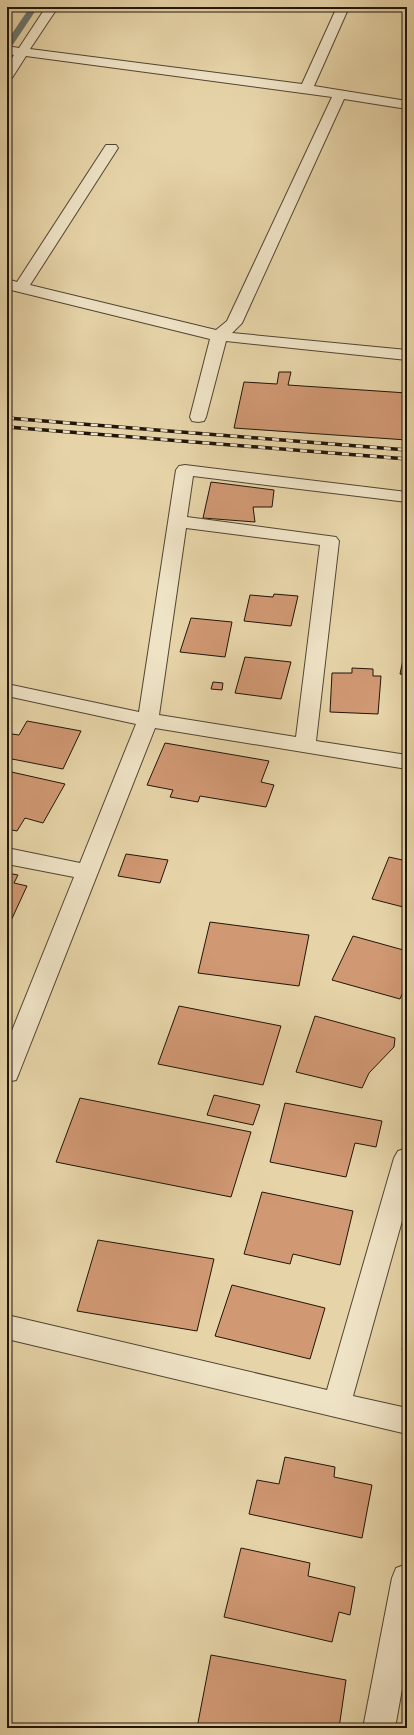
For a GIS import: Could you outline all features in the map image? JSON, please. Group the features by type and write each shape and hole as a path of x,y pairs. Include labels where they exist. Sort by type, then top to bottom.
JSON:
{"street":[{"path":"7,75 52,7"},
{"path":"306,89 343,7"},
{"path":"7,50 24,50 306,89 407,105"},
{"path":"198,417 219,336 234,323 340,94"},
{"path":"111,148 14,286 219,336 407,355"},
{"path":"8,1069 148,720 185,470 407,497"},
{"path":"177,521 330,541 305,745"},
{"path":"7,690 148,720 407,762"},
{"path":"7,856 86,872"},
{"path":"337,1404 407,1158"},
{"path":"7,1327 407,1420"},
{"path":"379,1728 407,1578"}],"building":[{"path":"279,372 291,372 288,385 407,393 407,440 234,428 244,382 277,384"},
{"path":"211,482 274,490 272,507 253,507 255,522 203,518"},
{"path":"274,594 298,596 291,626 244,621 250,595 273,597"},
{"path":"191,618 232,622 225,657 180,652"},
{"path":"407,641 407,675 400,674"},
{"path":"245,657 291,662 281,699 235,693"},
{"path":"352,668 373,669 373,676 381,676 378,714 330,712 332,673 352,673"},
{"path":"213,682 223,683 222,690 211,689"},
{"path":"27,721 81,731 63,769 7,758 7,743 12,734 19,735"},
{"path":"165,743 269,761 261,782 274,785 266,807 200,796 198,802 170,797 173,790 147,785"},
{"path":"7,771 65,784 43,823 25,818 17,831 7,829"},
{"path":"126,854 168,860 160,883 118,876"},
{"path":"389,857 407,861 407,908 372,899"},
{"path":"7,873 18,875 14,883 27,886 9,925 7,924"},
{"path":"210,922 309,935 299,986 198,973"},
{"path":"353,936 407,951 407,983 400,999 332,980"},
{"path":"179,1006 281,1026 263,1085 158,1064"},
{"path":"315,1016 395,1038 394,1047 369,1073 362,1088 296,1072"},
{"path":"214,1095 260,1105 253,1125 207,1115"},
{"path":"80,1098 251,1132 231,1197 56,1162"},
{"path":"285,1103 382,1121 376,1147 355,1143 346,1177 270,1162"},
{"path":"262,1192 353,1211 340,1265 293,1254 290,1264 244,1254"},
{"path":"98,1240 214,1259 197,1331 77,1311"},
{"path":"232,1285 325,1308 310,1359 215,1336"},
{"path":"407,1329 407,1351 402,1350"},
{"path":"285,1457 335,1467 334,1477 372,1485 362,1538 249,1514 257,1480 279,1484"},
{"path":"241,1548 310,1563 308,1576 355,1587 350,1615 339,1612 332,1642 224,1617"},
{"path":"211,1655 346,1680 339,1728 197,1728"}],"waterway":[{"path":"7,47 34,7"}],"railway":[{"path":"7,418 407,450"},
{"path":"7,427 407,459"}]}
